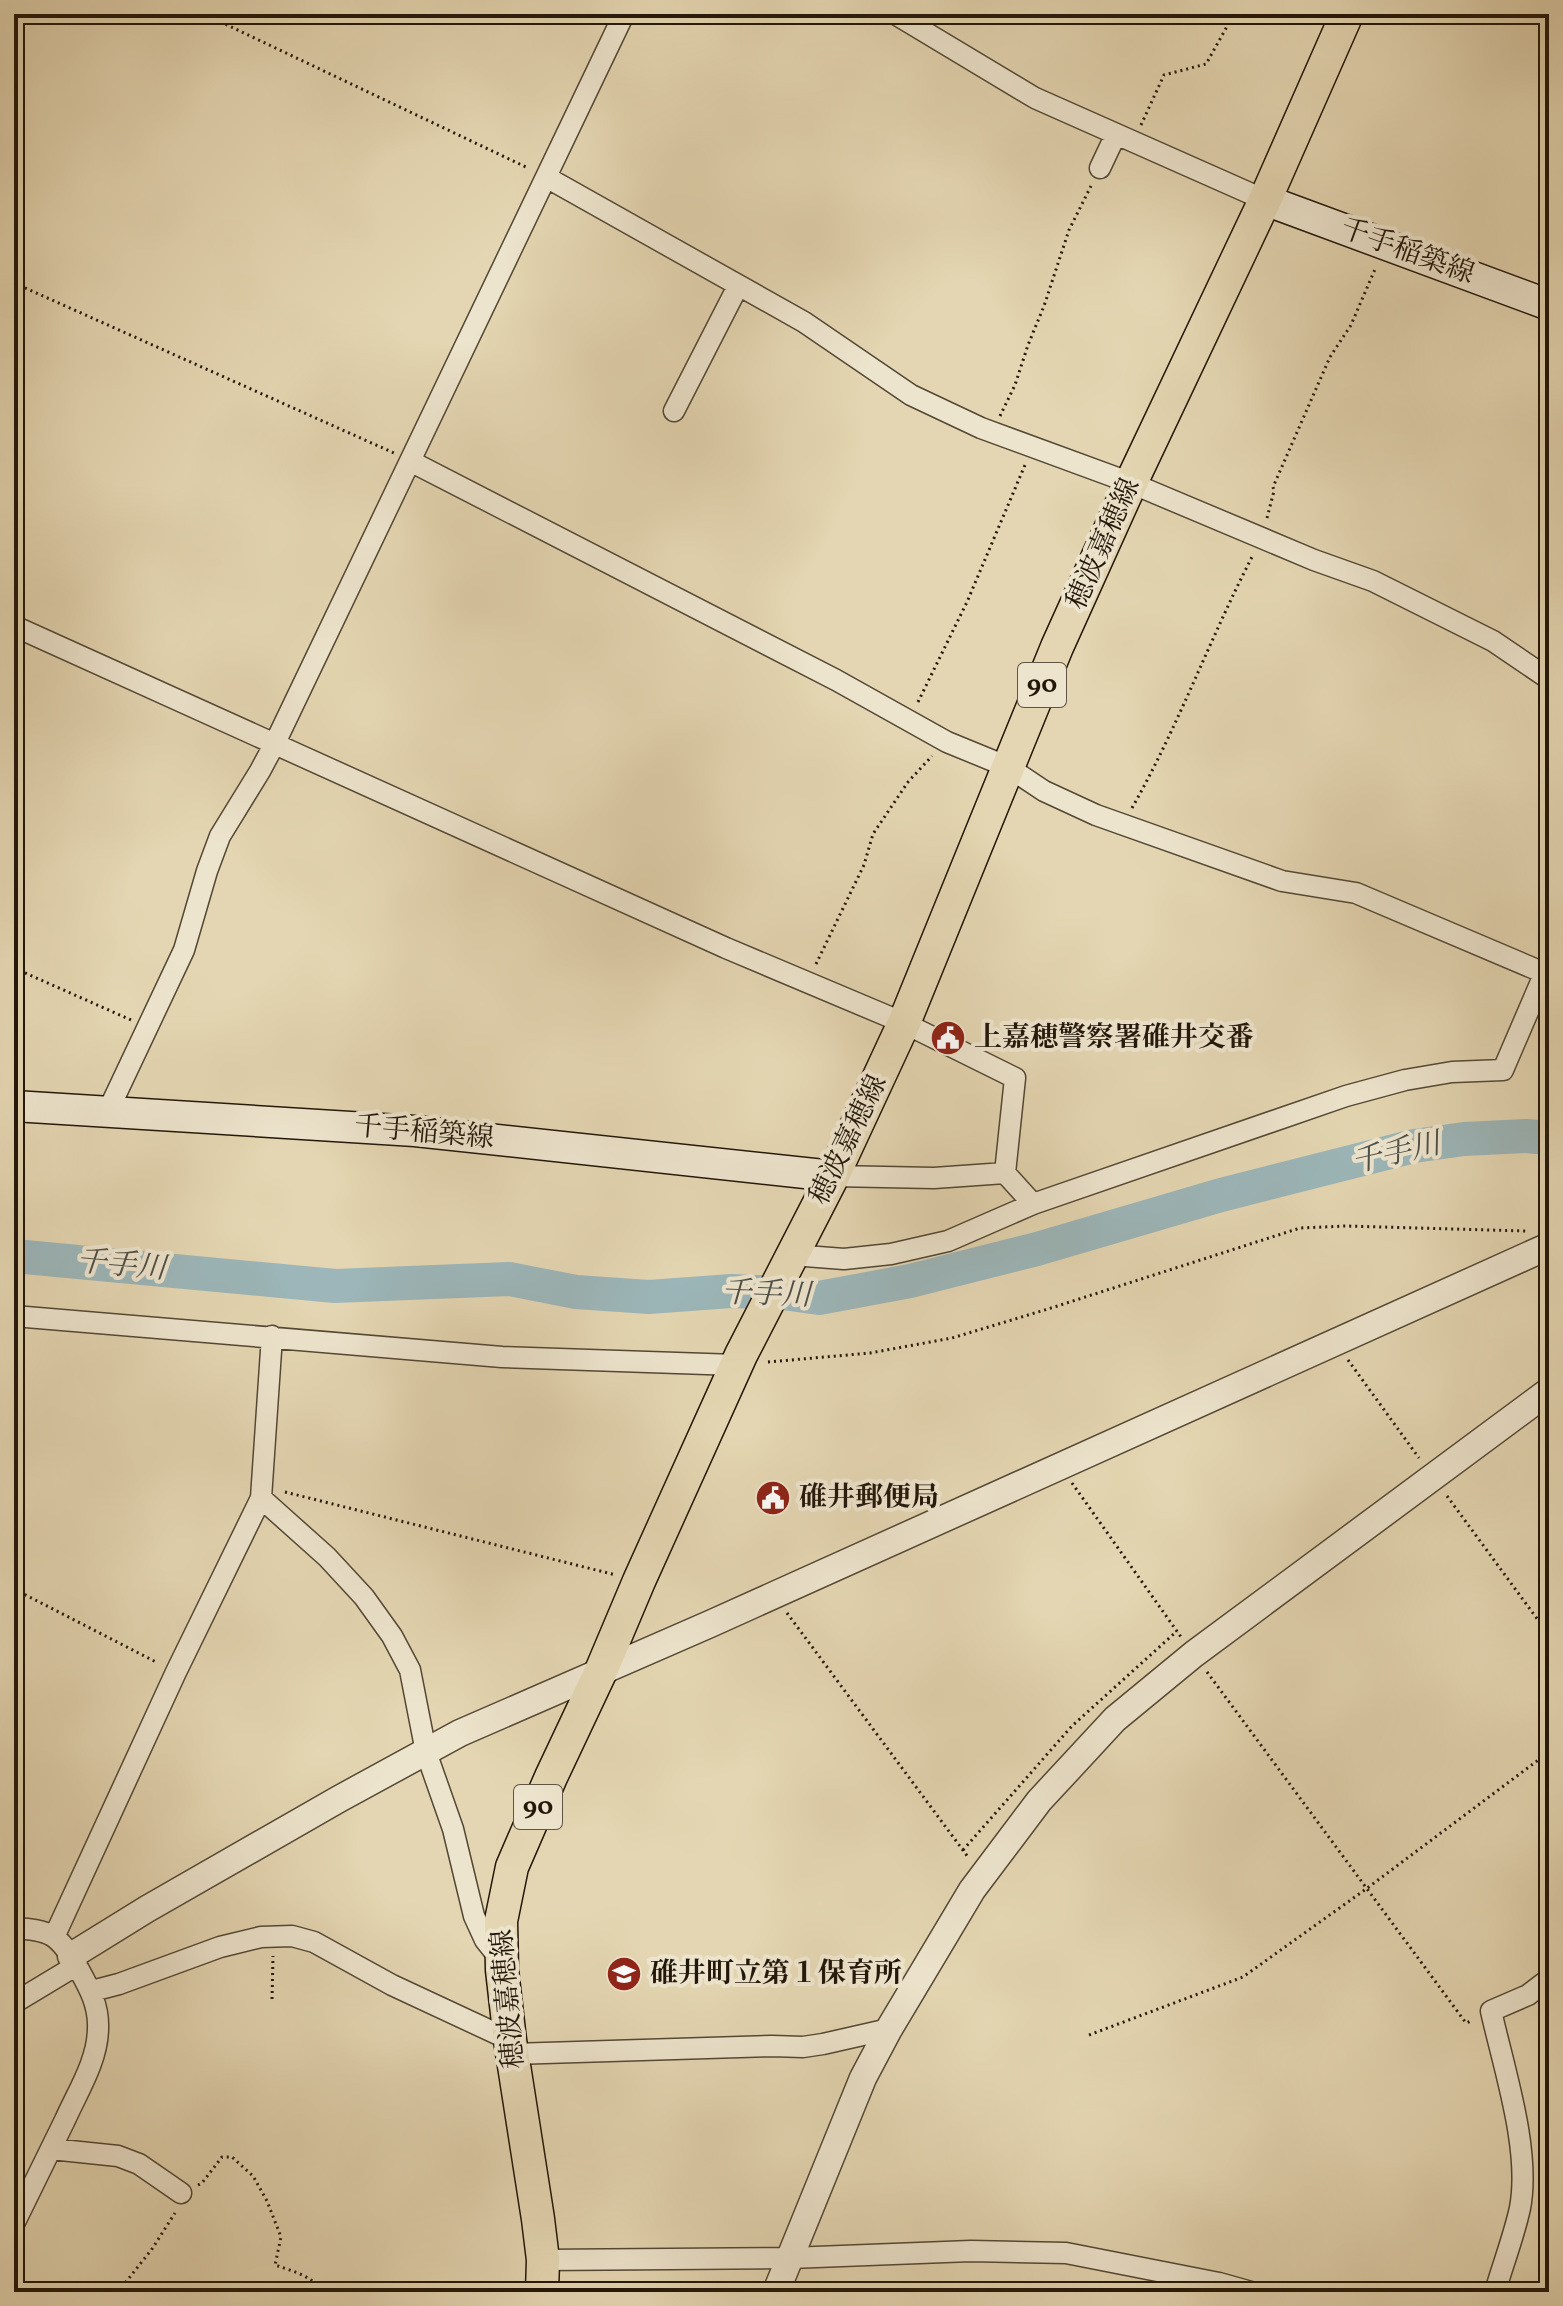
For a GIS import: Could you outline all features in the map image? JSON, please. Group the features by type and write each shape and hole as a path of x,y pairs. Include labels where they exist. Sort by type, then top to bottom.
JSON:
{"main road":[{"name":"穂波嘉穂線","path":"542,2292 543,2260 511,2047 502,1960 501,1921 512,1867 738,1360 833,1176 904,1023 1057,647 1265,200 1347,14"},
{"name":"千手稲築線","path":"1265,200 1549,305"},
{"name":"千手稲築線","path":"14,1106 415,1131 833,1176"}],"street":[{"path":"108,1111 184,950 220,836 275,743 624,14"},
{"path":"895,14 1035,98 1265,200"},
{"path":"1100,168 1125,138"},
{"path":"546,177 804,322 911,395 993,433 1131,483 1373,581 1493,641 1549,679"},
{"path":"674,411 738,286"},
{"path":"410,461 836,680 947,742 1008,767 1044,791 1122,825 1282,881 1356,893 1547,970 1503,1070 1452,1072 1405,1080 1346,1096 1033,1204 948,1241 891,1254 790,1260"},
{"path":"14,626 726,948 904,1023 1015,1078 1005,1173 1033,1204"},
{"path":"833,1176 934,1178 1005,1173"},
{"path":"14,2003 188,1885 460,1733 775,1595 1335,1342 1543,1240"},
{"path":"14,1316 502,1357 738,1360"},
{"path":"55,1935 262,1492 272,1336"},
{"path":"776,2292 863,2078 889,2029 972,1890 1039,1801 1115,1719 1194,1654 1549,1391"},
{"path":"262,1492 364,1597 392,1636 410,1670 426,1752 453,1829 474,1916 485,1940 502,1960"},
{"path":"14,1928 37,1929 55,1935 92,1991 99,2027 97,2047 86,2077 14,2224"},
{"path":"92,1991 220,1947 261,1937 292,1936 314,1942 511,2047 803,2047 889,2029"},
{"path":"1495,2292 1520,2206 1523,2165 1491,2011 1528,1995 1549,1979"},
{"path":"51,2149 118,2156 139,2164 181,2193"},
{"path":"543,2260 790,2258 971,2251 1066,2253 1251,2292"}],"path":[{"path":"204,14 546,177"},
{"path":"1125,138 1164,75 1206,64 1234,14"},
{"path":"993,433 1015,385 1069,230 1100,168"},
{"path":"1122,825 1158,762 1209,644 1262,538 1273,487 1330,357 1351,325 1385,244"},
{"path":"14,283 410,461"},
{"path":"908,722 967,602 1033,447"},
{"path":"808,982 864,865 873,834 908,782 947,742"},
{"path":"14,968 148,1027"},
{"path":"738,1360 870,1353 952,1338 1300,1228 1346,1226 1525,1231 1543,1240"},
{"path":"1335,1342 1549,1635"},
{"path":"1060,1467 1466,2023 1491,2011"},
{"path":"262,1492 639,1581"},
{"path":"14,1589 176,1672"},
{"path":"775,1595 981,1877"},
{"path":"1089,2035 1243,1977 1549,1752"},
{"path":"272,1999 273,1936"},
{"path":"118,2292 152,2249 179,2207 181,2193 202,2183 222,2157 232,2157 253,2176 267,2201 281,2237 275,2265 304,2275 323,2292"}],"waterway":[{"name":"千手川","path":"14,1256 335,1286 509,1279 576,1292 649,1297 731,1291 819,1298 910,1281 1037,1249 1221,1195 1414,1146 1464,1139 1549,1138"}],"place":[{"name":"上嘉穂警察署碓井交番","path":"948,1038"},
{"name":"碓井郵便局","path":"773,1498"},
{"name":"碓井町立第１保育所","path":"624,1974"}]}
